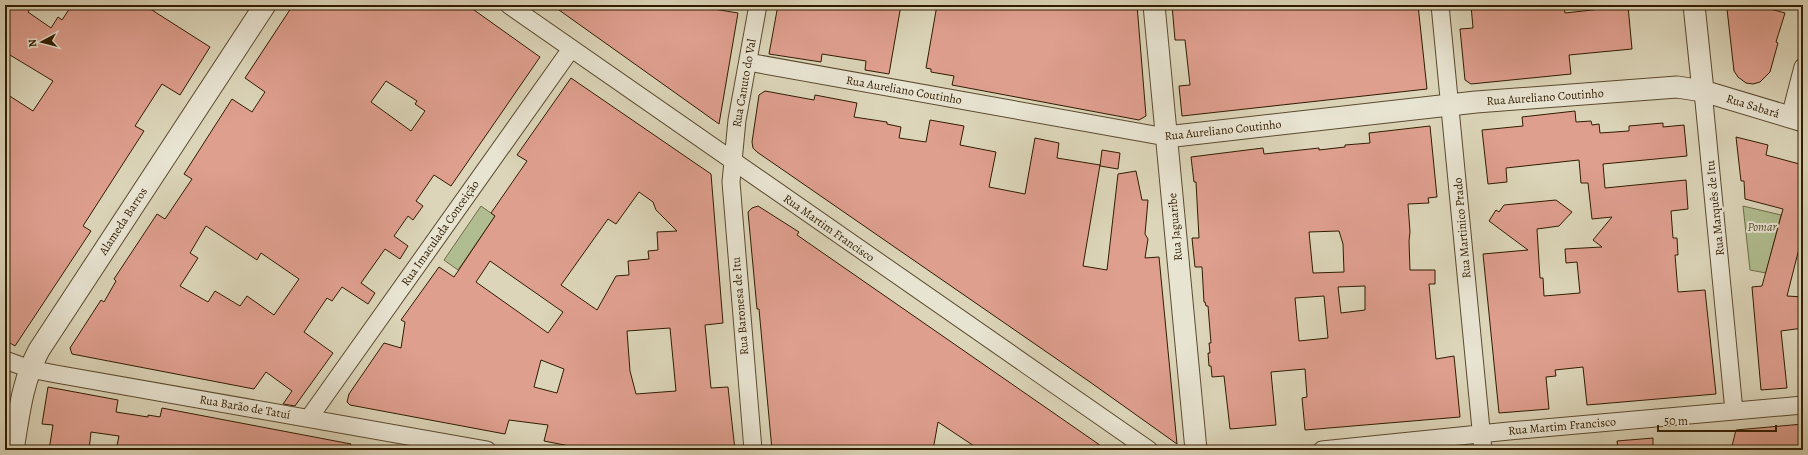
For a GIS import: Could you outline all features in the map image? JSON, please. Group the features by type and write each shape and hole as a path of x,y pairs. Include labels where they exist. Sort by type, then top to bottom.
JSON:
{"street":[{"name":"Alameda Barros","path":"13,450 22,396 30,368 42,346 265,5"},
{"name":"Rua Martim Francisco","path":"509,5 1149,450"},
{"name":"Rua Canuto do Val","path":"732,161 758,5"},
{"name":"Rua Jaguaribe","path":"1154,5 1196,450"},
{"name":"Rua Martinico Prado","path":"1440,5 1482,442"},
{"name":"Rua Marquês de Itu","path":"1694,5 1734,411"},
{"name":"Rua Imaculada Conceição","path":"309,418 571,49"},
{"name":"Rua Aureliano Coutinho","path":"748,62 1166,137 1450,105 1677,87 1703,91"},
{"path":"1796,119 1803,66"},
{"name":"Rua Sabará","path":"1703,91 1796,119"},
{"name":"Rua Baronesa de Itu","path":"732,161 731,182 736,262 753,450"},
{"name":"Rua Barão de Tatuí","path":"5,360 30,368 487,450"},
{"name":"Rua Martim Francisco","path":"1322,450 1482,442 1734,411 1803,405"}],"green space":[{"path":"481,206 495,216 458,270 444,260"},
{"name":"Pomar","path":"1743,206 1781,215 1766,273 1750,270"}],"building":[{"path":"5,5 32,5 28,12 51,28 58,17 62,20 72,5 144,5 210,47 180,95 162,84 135,126 144,131 83,226 91,231 15,346 5,340 5,93 33,111 53,81 5,52"},
{"path":"293,5 358,5 365,10 368,5 467,5 540,57 451,186 434,175 416,201 423,206 413,220 408,216 394,236 408,246 400,259 385,249 361,283 375,293 368,304 342,287 332,301 327,298 304,332 333,353 295,406 283,404 292,391 266,372 254,389 72,354 70,348 101,300 104,302 116,281 114,279 157,214 165,219 192,179 184,174 232,99 252,112 265,92 245,78","holes":["386,81 417,101 415,104 425,111 411,131 371,102","206,226 257,260 261,253 299,279 274,315 247,296 240,306 215,291 208,302 180,286 198,258 190,253"]},
{"path":"552,5 689,5 738,13 719,124"},
{"path":"778,5 901,5 889,74 865,70 866,61 822,54 821,62 769,54"},
{"path":"937,5 1137,5 1146,116 1139,120 952,85 954,76 931,72 931,69 926,68"},
{"path":"1172,5 1418,5 1427,89 1182,116 1179,86 1190,85 1185,40 1175,40"},
{"path":"1471,5 1564,5 1565,13 1628,6 1632,49 1569,55 1571,74 1471,84 1465,80 1460,29 1473,28"},
{"path":"1730,5 1756,5 1785,13 1776,42 1778,43 1770,72 1760,82 1753,84 1746,83 1738,77 1734,71 1727,9 1731,9"},
{"path":"571,78 711,174 723,323 705,325 711,388 728,387 735,450 590,450 544,441 548,425 509,420 505,434 350,405 347,402 349,394 384,343 401,348 405,322 401,320 439,267 454,277 495,216 491,213 527,161 517,155","holes":["639,192 653,202 656,210 677,231 657,232 658,250 648,251 649,259 628,261 629,275 616,276 597,310 561,285 608,219 616,224","490,261 563,312 548,333 476,282","670,328 676,391 636,394 630,371 627,331","541,360 564,369 557,393 534,387"]},
{"path":"765,91 814,100 815,95 857,103 854,117 887,122 887,124 901,127 899,138 926,142 930,120 964,126 960,145 996,152 989,187 1025,194 1035,138 1059,143 1057,158 1100,165 1083,266 1107,270 1118,174 1136,171 1142,200 1148,200 1145,234 1148,239 1145,258 1159,257 1177,444 1090,382 757,152 753,148 752,142 759,95"},
{"path":"1575,111 1576,122 1591,121 1592,125 1599,124 1600,133 1629,131 1629,126 1663,123 1663,127 1684,125 1687,156 1603,164 1605,188 1686,180 1688,209 1671,211 1673,238 1677,238 1678,255 1675,255 1678,292 1705,290 1716,394 1587,405 1583,367 1555,370 1556,376 1546,377 1549,409 1499,413 1483,254 1528,250 1489,221 1496,210 1499,212 1504,205 1556,200 1572,212 1559,226 1537,229 1540,278 1543,278 1544,296 1580,293 1577,262 1566,263 1565,249 1602,247 1593,240 1612,217 1592,219 1588,183 1581,183 1579,160 1506,168 1507,182 1488,184 1482,130 1523,126 1522,117"},
{"path":"1430,126 1437,197 1428,198 1429,203 1408,204 1410,270 1435,270 1435,284 1429,284 1436,359 1454,356 1460,417 1305,430 1302,398 1307,397 1305,369 1271,372 1276,425 1230,429 1224,376 1212,377 1211,366 1209,366 1208,353 1210,353 1209,343 1211,343 1208,306 1206,306 1204,302 1202,267 1195,267 1192,238 1199,238 1196,182 1194,182 1191,157 1263,148 1264,154 1319,148 1319,150 1345,147 1345,145 1370,143 1369,133","holes":["1339,231 1343,244 1344,272 1313,273 1309,232","1365,286 1365,310 1341,313 1338,287","1324,296 1328,338 1299,341 1295,298"]},
{"path":"1736,137 1768,145 1766,155 1803,165 1803,233 1787,296 1803,297 1803,328 1781,331 1787,388 1761,390 1752,287 1762,286 1783,209 1745,199 1744,181 1741,181"},
{"path":"1102,150 1120,153 1118,169 1100,166"},
{"path":"758,206 799,232 797,235 1107,450 980,450 938,422 933,450 772,450 759,309 757,309 748,212 752,208"},
{"path":"48,387 118,400 116,412 148,417 148,415 160,417 162,408 351,444 350,450 195,450 182,447 181,450 116,450 119,436 91,432 89,450 49,450 53,425 42,424"},
{"path":"1803,424 1803,450 1731,450 1736,430"},
{"path":"1653,438 1653,450 1618,450 1617,441"}]}
